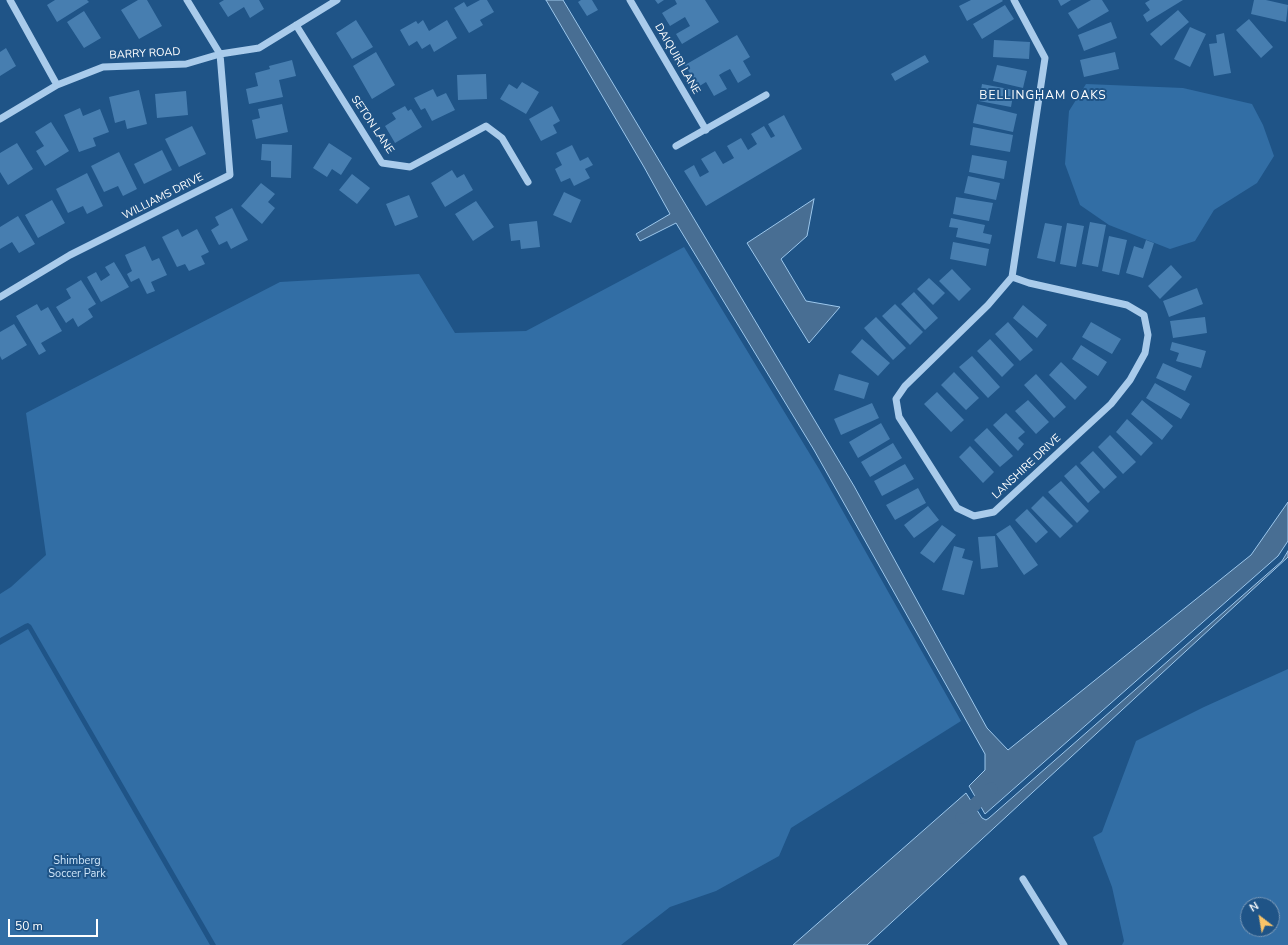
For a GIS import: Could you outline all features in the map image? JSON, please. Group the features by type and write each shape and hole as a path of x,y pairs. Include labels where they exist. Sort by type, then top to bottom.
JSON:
{"street":[{"path":"10,0 57,85"},
{"path":"187,0 220,54"},
{"name":"BARRY ROAD","path":"0,119 57,85 103,67 186,64 220,54 259,48 337,0"},
{"name":"DAIQUIRI LANE","path":"630,0 706,130"},
{"path":"1012,277 1045,58 1014,0"},
{"name":"SETON LANE","path":"296,25 382,163 410,167 486,126 502,138 528,182"},
{"name":"WILLIAMS DRIVE","path":"0,297 70,256 230,176 220,54"},
{"path":"676,146 766,95"},
{"name":"LANSHIRE DRIVE","path":"1012,277 1029,283 1127,305 1144,316 1148,335 1145,352 1130,380 1111,404 994,512 974,516 957,508 899,417 896,398 904,386 988,305 1012,277"},
{"path":"1023,879 1064,945"}],"green space":[{"path":"1086,84 1183,88 1252,104 1263,125 1274,156 1257,183 1214,210 1195,241 1170,249 1109,225 1080,205 1065,164 1069,111"},
{"path":"684,247 819,469 961,721 791,828 779,856 716,891 670,907 621,945 216,945 31,625 28,623 25,624 0,638 0,594 11,587 46,555 26,413 280,282 419,274 455,333 526,331"},
{"name":"Shimberg Soccer Park","path":"28,629 210,945 0,945 0,645"},
{"path":"1288,669 1288,945 1122,945 1124,941 1112,887 1093,837 1102,832 1136,741 1204,707"}],"shaded area":[{"path":"546,0 563,0 854,486 987,728 1008,750 1251,555 1288,502 1288,541 1278,556 985,814 969,786 985,770 985,754 814,450 676,223 640,241 636,234 670,214"},
{"path":"814,199 807,236 781,259 806,301 840,307 809,343 747,243"},
{"path":"1288,551 1288,557 867,945 793,945 966,793 982,818 986,820 989,818 1282,561"}],"building":[{"path":"55,0 87,0 89,2 57,22 47,5"},
{"path":"138,0 147,0 162,26 139,39 121,10"},
{"path":"224,0 259,0 264,9 250,18 244,7 228,17 219,3"},
{"path":"480,0 487,0 494,12 480,20 483,25 469,33 454,8 464,2 467,7"},
{"path":"581,0 592,0 598,10 587,16 578,2"},
{"path":"655,0 664,0 658,4"},
{"path":"675,0 705,0 719,22 682,44 676,34 690,26 685,17 670,26 662,13 677,4"},
{"path":"971,0 1003,1 967,21 959,6"},
{"path":"1058,0 1071,0 1061,6"},
{"path":"1091,0 1102,0 1109,11 1078,29 1068,13"},
{"path":"1150,0 1183,0 1147,22 1143,15 1150,10 1145,3"},
{"path":"1254,0 1266,0 1288,5 1286,22 1251,14"},
{"path":"1005,5 1014,19 982,39 973,24"},
{"path":"1178,10 1189,22 1161,46 1150,34"},
{"path":"84,11 101,38 84,48 67,22"},
{"path":"1249,19 1273,47 1261,58 1236,30"},
{"path":"356,20 373,47 352,59 336,33"},
{"path":"423,20 429,31 447,20 457,38 434,52 430,44 422,49 417,41 409,46 400,30 416,21 418,24"},
{"path":"1111,22 1117,38 1084,51 1078,35"},
{"path":"1190,27 1206,34 1190,67 1174,59"},
{"path":"1224,33 1231,73 1214,76 1209,44 1217,43 1216,35"},
{"path":"737,35 750,57 743,61 751,75 738,83 730,69 724,72 719,75 727,89 714,96 706,82 698,87 685,65"},
{"path":"994,40 1030,42 1029,59 993,57"},
{"path":"6,48 16,66 0,76 0,52"},
{"path":"376,52 395,85 372,99 353,66"},
{"path":"1115,52 1119,69 1084,77 1080,60"},
{"path":"925,55 929,62 895,81 891,74"},
{"path":"292,60 296,76 279,80 283,97 249,104 246,89 258,86 255,73 270,69 269,66"},
{"path":"997,65 1027,71 1023,88 993,81"},
{"path":"486,74 487,99 458,100 457,75"},
{"path":"522,82 539,92 526,114 500,99 509,84 517,89"},
{"path":"982,84 1014,90 1011,107 979,101"},
{"path":"433,89 437,97 446,93 455,110 432,121 425,108 421,110 414,98"},
{"path":"139,90 147,124 127,129 125,120 115,123 109,97"},
{"path":"186,91 188,115 157,118 155,94"},
{"path":"282,104 288,132 256,139 252,120 260,118 258,109"},
{"path":"977,104 1017,114 1013,132 973,123"},
{"path":"405,106 408,111 411,109 422,127 395,143 385,126 396,119 392,113"},
{"path":"552,106 560,121 553,125 557,133 541,141 529,119"},
{"path":"80,108 83,116 100,109 109,132 93,138 96,146 79,152 64,115"},
{"path":"784,115 802,149 706,206 684,171 694,165 700,177 709,172 701,159 715,151 723,164 734,158 727,146 741,138 748,150 757,144 751,134 764,126 771,138 775,136 768,124"},
{"path":"51,122 69,151 45,166 36,151 44,146 35,132"},
{"path":"192,126 206,154 179,167 165,139"},
{"path":"973,127 1013,135 1010,152 970,145"},
{"path":"17,143 33,169 8,185 0,172 0,153"},
{"path":"329,143 352,158 341,175 332,169 327,177 313,168"},
{"path":"262,144 292,145 291,178 271,177 271,161 261,160"},
{"path":"572,145 580,161 588,157 593,165 585,169 590,178 574,186 570,178 561,182 555,169 562,165 556,153"},
{"path":"162,150 172,170 144,184 134,164"},
{"path":"119,152 137,189 123,196 118,186 104,192 91,166"},
{"path":"972,155 1007,161 1004,179 969,172"},
{"path":"452,170 457,178 464,174 473,190 445,207 431,183"},
{"path":"87,173 103,206 87,214 83,206 68,213 56,189"},
{"path":"352,174 370,188 357,204 339,190"},
{"path":"968,176 1000,183 996,200 964,193"},
{"path":"261,183 275,194 268,202 275,208 262,224 241,206"},
{"path":"564,192 581,200 571,223 553,215"},
{"path":"409,195 418,217 395,226 386,204"},
{"path":"956,197 993,203 989,221 953,214"},
{"path":"52,200 65,223 38,238 25,215"},
{"path":"476,201 494,227 473,241 455,214"},
{"path":"232,208 248,240 231,249 227,241 219,245 211,230 219,225 215,217"},
{"path":"18,216 35,244 19,253 12,242 0,249 0,227"},
{"path":"951,218 985,225 983,233 992,235 990,244 956,237 958,228 949,227"},
{"path":"537,221 540,247 521,249 520,240 511,241 509,224"},
{"path":"1090,222 1106,225 1098,267 1082,264"},
{"path":"1045,223 1062,226 1055,262 1037,258"},
{"path":"1067,223 1084,226 1076,267 1060,264"},
{"path":"178,229 182,237 197,229 209,252 201,256 205,264 189,271 185,264 177,267 162,237"},
{"path":"1109,236 1127,240 1119,275 1102,271"},
{"path":"1146,240 1154,243 1143,278 1126,273 1134,246 1143,249"},
{"path":"953,242 989,249 986,266 950,259"},
{"path":"145,246 152,261 159,258 167,275 151,282 155,291 147,294 139,278 131,282 127,274 132,271 125,255"},
{"path":"114,262 129,287 101,302 87,277 96,272 101,281 110,275 105,267"},
{"path":"1171,265 1182,277 1160,299 1148,286"},
{"path":"952,269 971,289 959,301 939,281"},
{"path":"929,278 945,293 933,305 917,289"},
{"path":"81,280 96,304 88,309 93,317 78,327 73,318 66,323 56,307 71,298 66,289"},
{"path":"1197,288 1203,304 1169,317 1163,301"},
{"path":"914,292 938,318 925,330 901,304"},
{"path":"37,304 41,311 48,307 62,331 41,343 46,351 39,355 16,316"},
{"path":"895,304 923,332 910,345 882,316"},
{"path":"1023,305 1047,325 1037,338 1013,318"},
{"path":"876,317 906,348 893,360 864,328"},
{"path":"1205,317 1207,333 1173,338 1170,321"},
{"path":"1008,322 1033,350 1020,361 995,334"},
{"path":"1091,322 1121,339 1112,354 1082,337"},
{"path":"14,324 27,345 2,360 0,356 0,332"},
{"path":"862,339 890,363 878,376 851,352"},
{"path":"990,339 1014,365 1002,377 977,351"},
{"path":"1172,342 1206,351 1201,368 1176,361 1179,353 1170,350"},
{"path":"1081,345 1107,362 1098,376 1072,359"},
{"path":"972,356 1000,387 988,398 959,367"},
{"path":"1061,362 1087,387 1075,400 1049,375"},
{"path":"1163,363 1192,376 1185,391 1156,378"},
{"path":"954,372 979,398 966,410 941,385"},
{"path":"839,374 869,383 864,399 834,390"},
{"path":"1036,374 1066,407 1054,418 1024,385"},
{"path":"1155,383 1190,404 1181,419 1146,398"},
{"path":"937,392 964,420 951,432 924,404"},
{"path":"1028,400 1049,422 1036,434 1015,411"},
{"path":"1142,400 1173,426 1162,440 1131,414"},
{"path":"872,403 879,418 841,435 834,419"},
{"path":"1006,413 1025,432 1018,438 1024,444 1018,451 993,425"},
{"path":"1127,419 1153,443 1141,456 1116,432"},
{"path":"881,423 890,439 858,458 849,442"},
{"path":"987,428 1013,456 1000,467 974,440"},
{"path":"1110,435 1136,462 1123,474 1098,447"},
{"path":"893,443 902,458 870,477 861,462"},
{"path":"970,446 994,472 983,483 959,457"},
{"path":"1093,451 1117,477 1104,489 1080,463"},
{"path":"905,464 914,479 882,496 874,481"},
{"path":"1076,465 1100,492 1088,503 1064,476"},
{"path":"1061,481 1089,511 1077,523 1048,492"},
{"path":"918,488 926,503 895,520 886,505"},
{"path":"1043,496 1073,526 1060,538 1031,508"},
{"path":"928,506 939,520 914,538 904,525"},
{"path":"1027,509 1048,532 1036,543 1015,520"},
{"path":"942,525 956,535 934,563 920,553"},
{"path":"1010,525 1038,565 1024,575 996,534"},
{"path":"995,536 998,567 981,569 978,537"},
{"path":"954,546 965,549 962,558 973,561 964,595 942,590"}],"waterway":[{"path":"962,817 991,789"}],"district":[{"name":"BELLINGHAM OAKS","path":"1043,96"}]}
